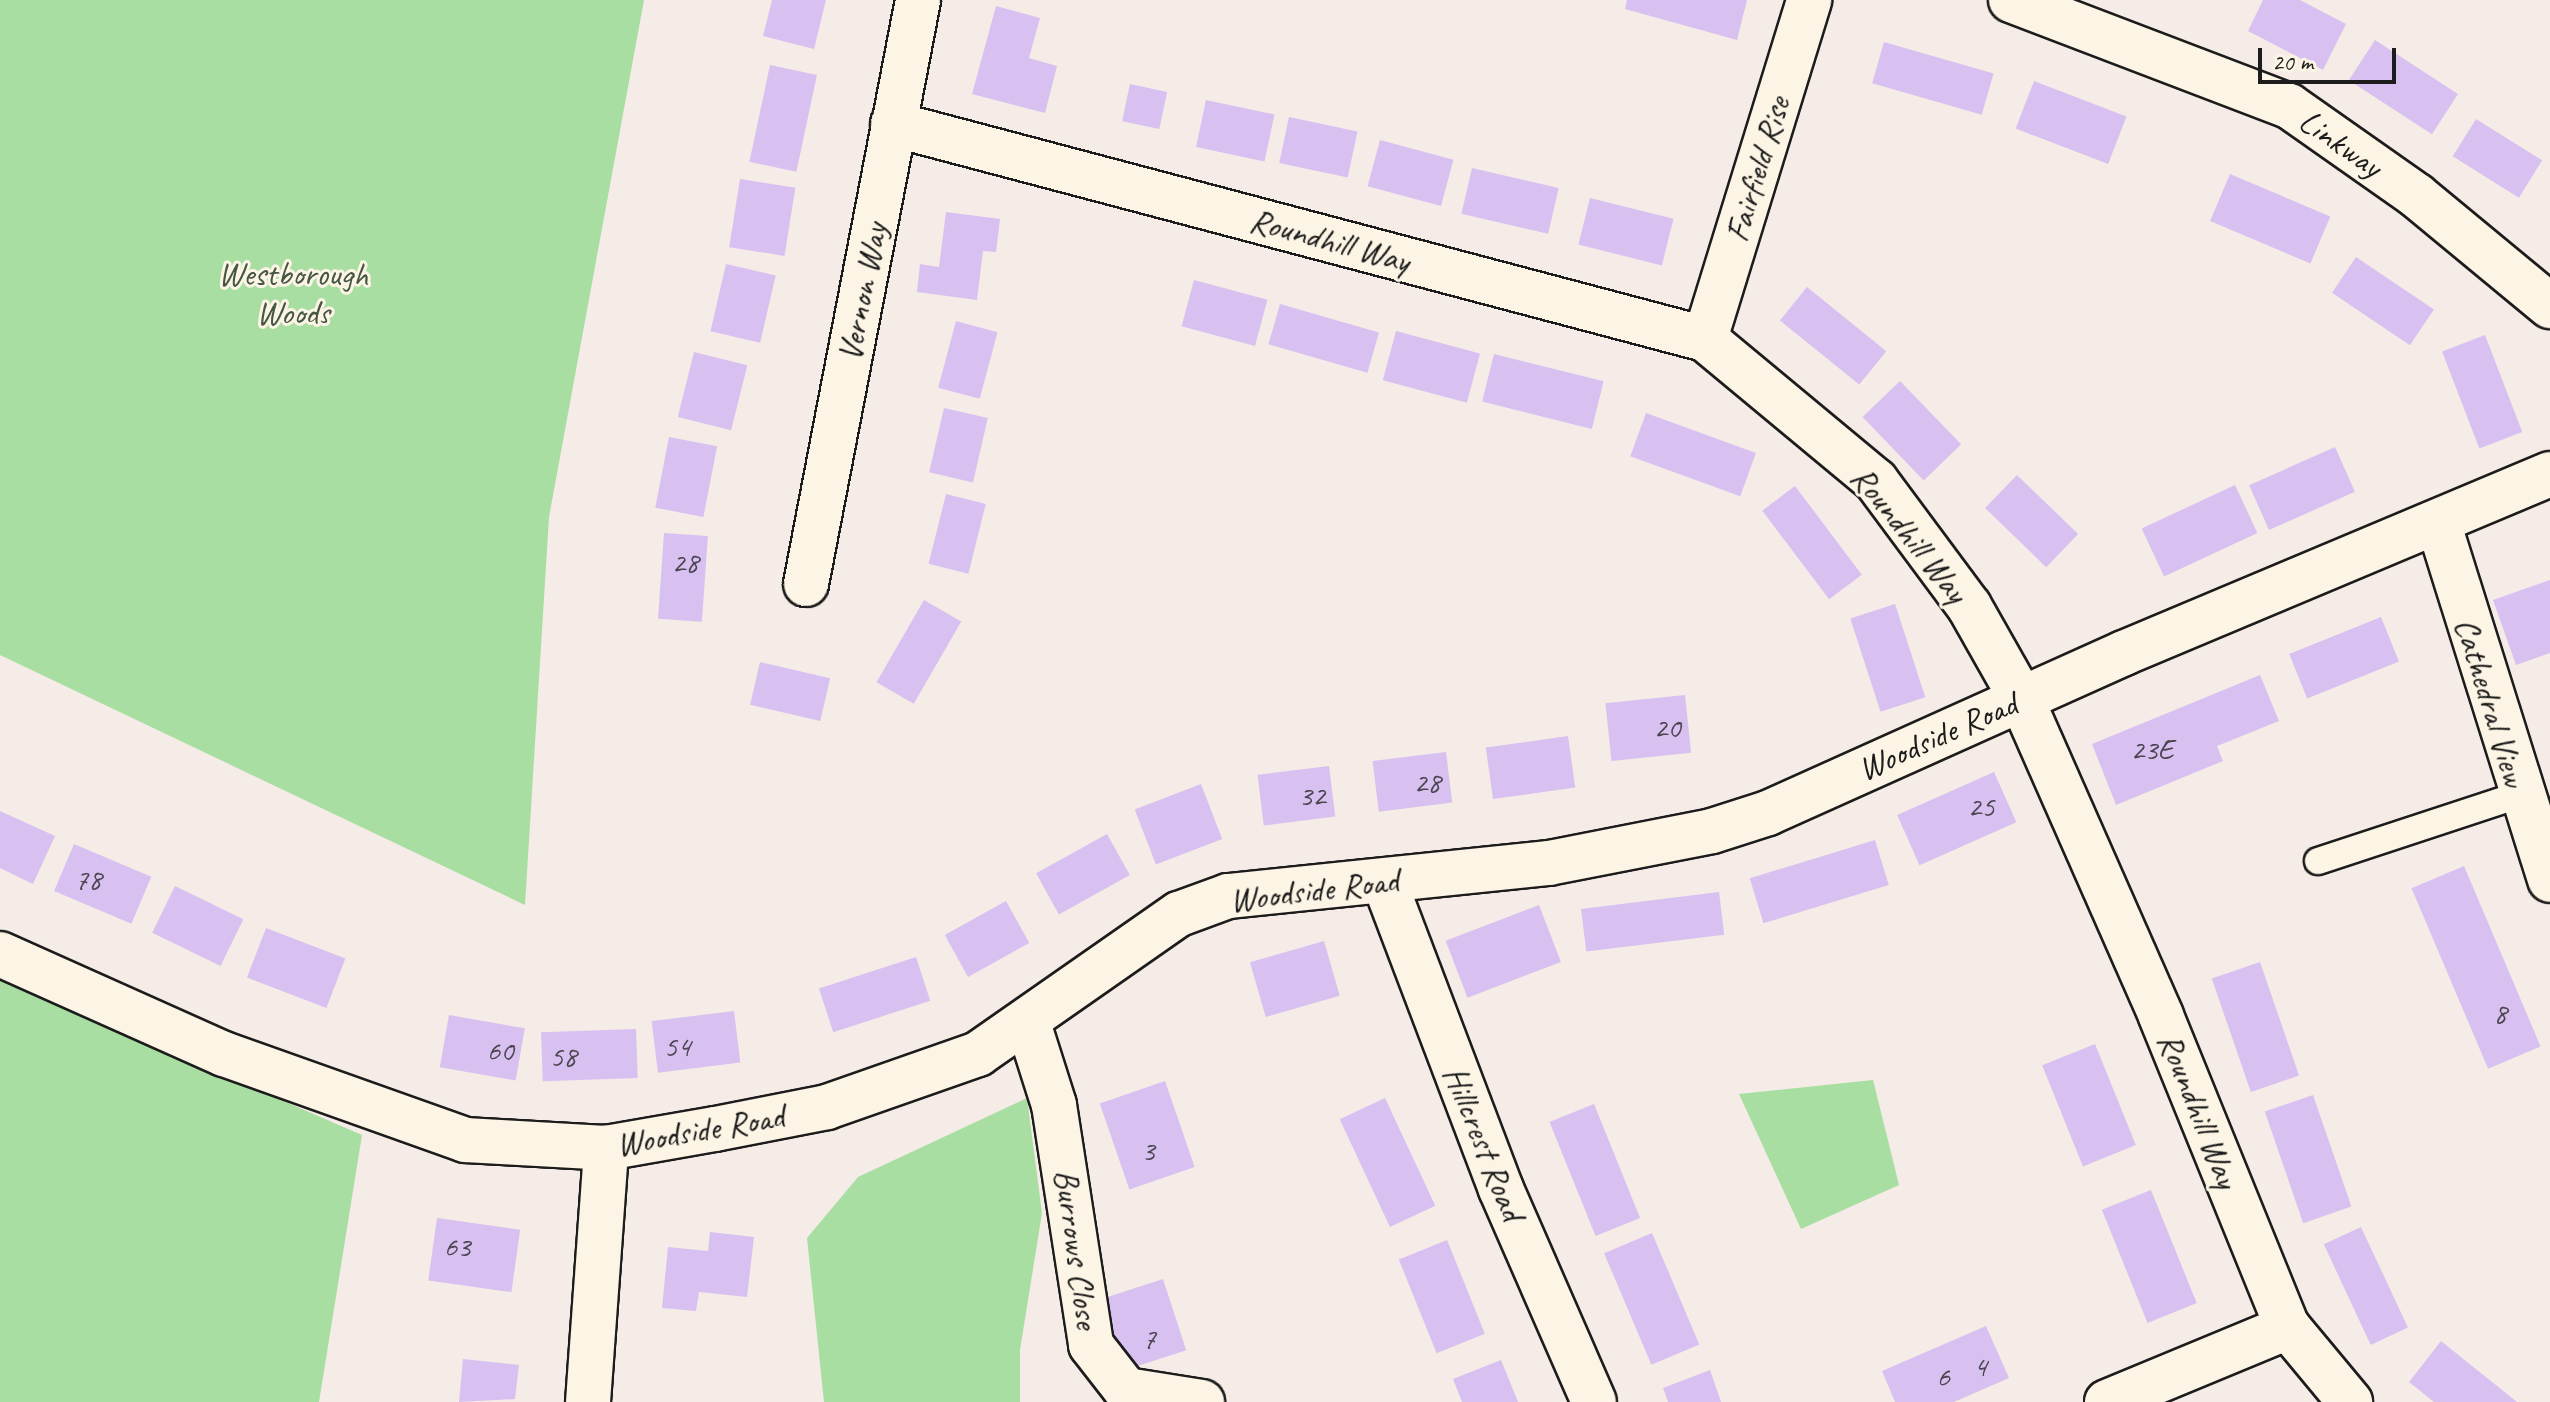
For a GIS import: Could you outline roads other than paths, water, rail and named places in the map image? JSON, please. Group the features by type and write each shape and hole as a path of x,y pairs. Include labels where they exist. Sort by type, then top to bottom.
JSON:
{"street":[{"name":"Vernon Way","path":"806,584 918,0"},
{"name":"Fairfield Rise","path":"1705,339 1809,0"},
{"name":"Linkway","path":"2011,0 2289,106 2417,196 2550,306"},
{"name":"Roundhill Way","path":"893,124 1705,339 1876,481 1969,606 2021,698 2288,1327 2350,1402"},
{"name":"Woodside Road","path":"0,954 224,1054 384,1116 465,1140 606,1148 827,1107 931,1074 1028,1023 1179,914 1228,896 1549,863 1712,831 1768,813 2021,698 2550,474"},
{"name":"Cathedral View","path":"2438,522 2519,795 2550,880"},
{"name":"Hillcrest Road","path":"1384,881 1490,1161 1594,1402"},
{"name":"Burrows Close","path":"1028,1023 1054,1105 1091,1345 1126,1390 1202,1402"},
{"path":"588,1402 606,1148"},
{"path":"2107,1402 2288,1327"}],"lane":[{"path":"2318,861 2519,795"}],"park label":[{"name":"Westborough Woods","path":"293,292"}]}
